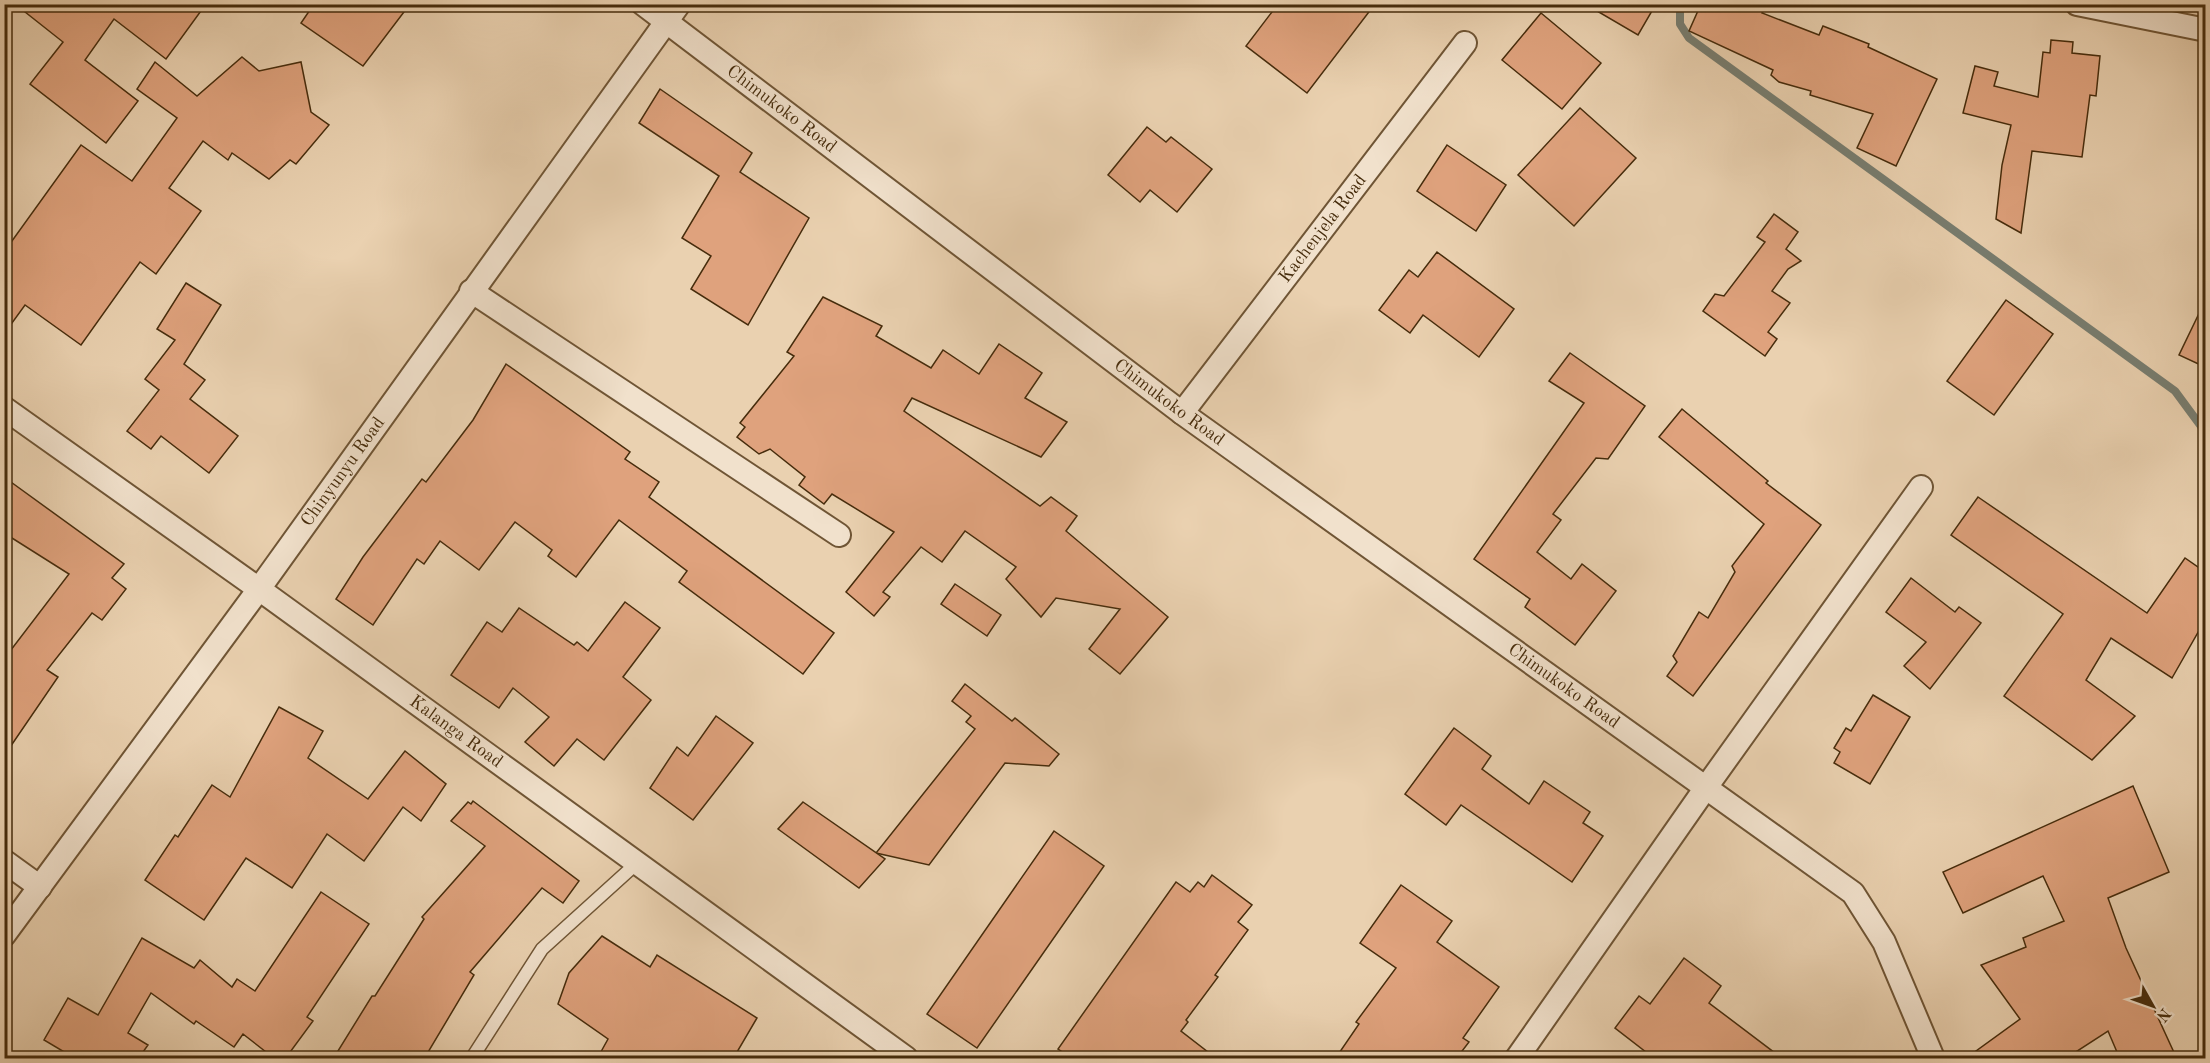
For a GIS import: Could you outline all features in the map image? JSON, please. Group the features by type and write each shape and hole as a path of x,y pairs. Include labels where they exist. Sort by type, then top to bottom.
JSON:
{"street":[{"name":"Chimukoko Road","path":"643,4 673,13 1182,413 1853,892 1884,942 1933,1059"},
{"path":"2077,4 2205,30"},
{"name":"Chinyunyu Road","path":"4,935 259,589 673,13"},
{"name":"Kachenjela Road","path":"1182,413 1465,43"},
{"path":"471,291 839,535"},
{"name":"Kalanga Road","path":"4,408 259,589 906,1059"},
{"path":"1517,1059 1707,786 1921,487"},
{"path":"4,861 40,887"}],"lane":[{"path":"472,1059 542,949 637,863"}],"building":[{"path":"15,4 206,4 166,59 114,19 85,60 138,101 106,143 30,84 63,42"},
{"path":"314,4 410,4 363,66 301,23"},
{"path":"1278,4 1375,4 1307,93 1246,46"},
{"path":"1585,4 1656,4 1638,35"},
{"path":"1701,4 1752,4 1764,10 1762,13 1819,35 1823,26 1869,44 1868,47 1937,79 1896,166 1857,148 1873,114 1810,95 1811,91 1779,82 1771,75 1773,70 1689,31"},
{"path":"1541,13 1601,63 1562,109 1502,60"},
{"path":"2051,40 2073,42 2072,53 2100,56 2096,96 2090,95 2082,157 2032,151 2021,233 1996,219 2002,165 2011,125 1963,113 1975,66 1998,72 1994,86 2038,97 2043,52 2050,53"},
{"path":"242,57 259,71 301,62 311,112 329,125 296,164 290,160 269,179 232,153 228,160 203,141 169,188 201,211 156,274 140,262 81,345 25,305 4,334 4,252 81,145 132,181 177,118 137,89 155,62 197,96"},
{"path":"660,89 752,153 740,172 809,218 748,325 691,289 711,256 682,238 719,176 639,123"},
{"path":"1580,108 1636,158 1574,226 1518,175"},
{"path":"1147,127 1166,142 1171,137 1212,169 1177,212 1150,190 1140,202 1108,175"},
{"path":"1447,145 1506,185 1476,231 1417,191"},
{"path":"1774,214 1798,232 1786,249 1801,261 1788,269 1772,291 1790,303 1768,332 1777,339 1765,356 1703,311 1715,294 1724,296 1765,242 1757,237"},
{"path":"1437,252 1514,309 1479,357 1423,315 1410,333 1379,310 1409,270 1418,277"},
{"path":"186,283 221,305 184,364 205,380 190,399 238,436 209,473 161,436 151,449 127,431 159,390 145,379 175,340 157,329"},
{"path":"823,297 882,326 876,336 931,368 943,350 979,374 999,344 1042,373 1025,398 1067,422 1041,457 912,398 904,411 1040,506 1051,497 1077,516 1066,531 1168,617 1120,674 1089,649 1120,609 1056,598 1041,617 1006,579 1016,567 965,531 942,562 921,547 883,592 890,597 874,616 846,592 894,532 832,494 824,504 799,485 805,477 770,449 759,454 737,437 745,427 740,423 794,356 787,352"},
{"path":"2006,300 2053,334 1994,415 1947,381"},
{"path":"2205,301 2205,367 2179,355"},
{"path":"1570,353 1645,406 1608,459 1596,458 1553,514 1561,520 1537,552 1571,579 1582,564 1616,591 1575,645 1525,607 1530,599 1474,559 1584,403 1549,381"},
{"path":"506,364 630,452 625,459 659,482 649,497 834,633 803,674 679,582 687,571 619,520 576,577 548,556 552,550 515,522 479,570 440,541 424,564 417,559 373,625 336,599 363,557 422,479 426,482 473,420"},
{"path":"1682,409 1768,481 1766,483 1821,525 1693,696 1667,676 1677,662 1673,656 1699,612 1708,618 1735,572 1732,566 1764,524 1659,437"},
{"path":"4,477 124,564 112,578 126,589 102,620 92,613 47,670 58,677 4,756 4,659 69,574 4,533"},
{"path":"1978,497 2147,613 2185,558 2205,572 2205,620 2172,678 2111,638 2086,680 2135,716 2092,760 2004,696 2063,614 1951,535"},
{"path":"1911,578 1955,612 1959,607 1981,623 1930,689 1904,666 1926,642 1886,612"},
{"path":"955,584 1001,615 987,636 941,604"},
{"path":"625,602 660,628 623,677 651,700 604,760 577,739 554,766 525,742 549,717 513,688 499,708 451,675 487,622 502,632 519,608 574,645 577,642 588,651"},
{"path":"965,684 1012,721 1015,718 1059,754 1049,766 1005,763 929,865 876,853 975,729 966,722 971,716 952,701"},
{"path":"1873,695 1910,717 1870,784 1834,763 1840,752 1834,748 1846,728 1851,731"},
{"path":"279,707 323,731 308,758 368,799 405,751 446,784 421,821 403,807 364,861 327,834 292,888 246,858 204,920 145,880 175,835 178,837 212,785 230,797"},
{"path":"716,716 753,743 693,820 650,788 677,747 688,756"},
{"path":"1454,728 1491,756 1482,769 1529,804 1544,781 1590,812 1583,823 1603,836 1572,882 1461,805 1446,825 1405,794"},
{"path":"2133,786 2169,872 2108,898 2126,948 2177,1059 2120,1059 2108,1031 2065,1059 1965,1059 2020,1019 1981,965 2026,947 2023,938 2064,921 2043,876 1963,913 1943,872"},
{"path":"473,801 579,881 563,903 542,888 470,972 474,975 424,1059 333,1059 424,919 422,917 485,846 451,821 468,802 471,804"},
{"path":"803,802 885,859 859,888 778,829"},
{"path":"1054,831 1104,866 977,1048 927,1014"},
{"path":"1212,875 1252,905 1238,922 1248,930 1215,975 1218,977 1186,1020 1188,1022 1181,1031 1217,1059 1073,1059 1058,1049 1176,882 1190,892 1198,882 1204,887"},
{"path":"1401,885 1452,921 1437,942 1499,987 1463,1038 1469,1042 1456,1059 1335,1059 1359,1024 1356,1022 1396,968 1360,943"},
{"path":"321,892 369,924 307,1017 313,1021 285,1059 275,1059 243,1034 234,1047 196,1021 194,1024 151,993 128,1033 148,1045 138,1059 76,1059 44,1040 68,998 98,1015 142,938 194,968 200,960 232,987 237,979 255,991"},
{"path":"602,936 650,967 657,955 757,1018 733,1059 597,1059 608,1039 558,1004 569,973"},
{"path":"1684,958 1721,986 1709,1003 1783,1059 1655,1059 1615,1028 1639,996 1650,1004"}],"waterway":[{"path":"1680,7 1680,24 1689,38 2175,391 2206,433"}]}
